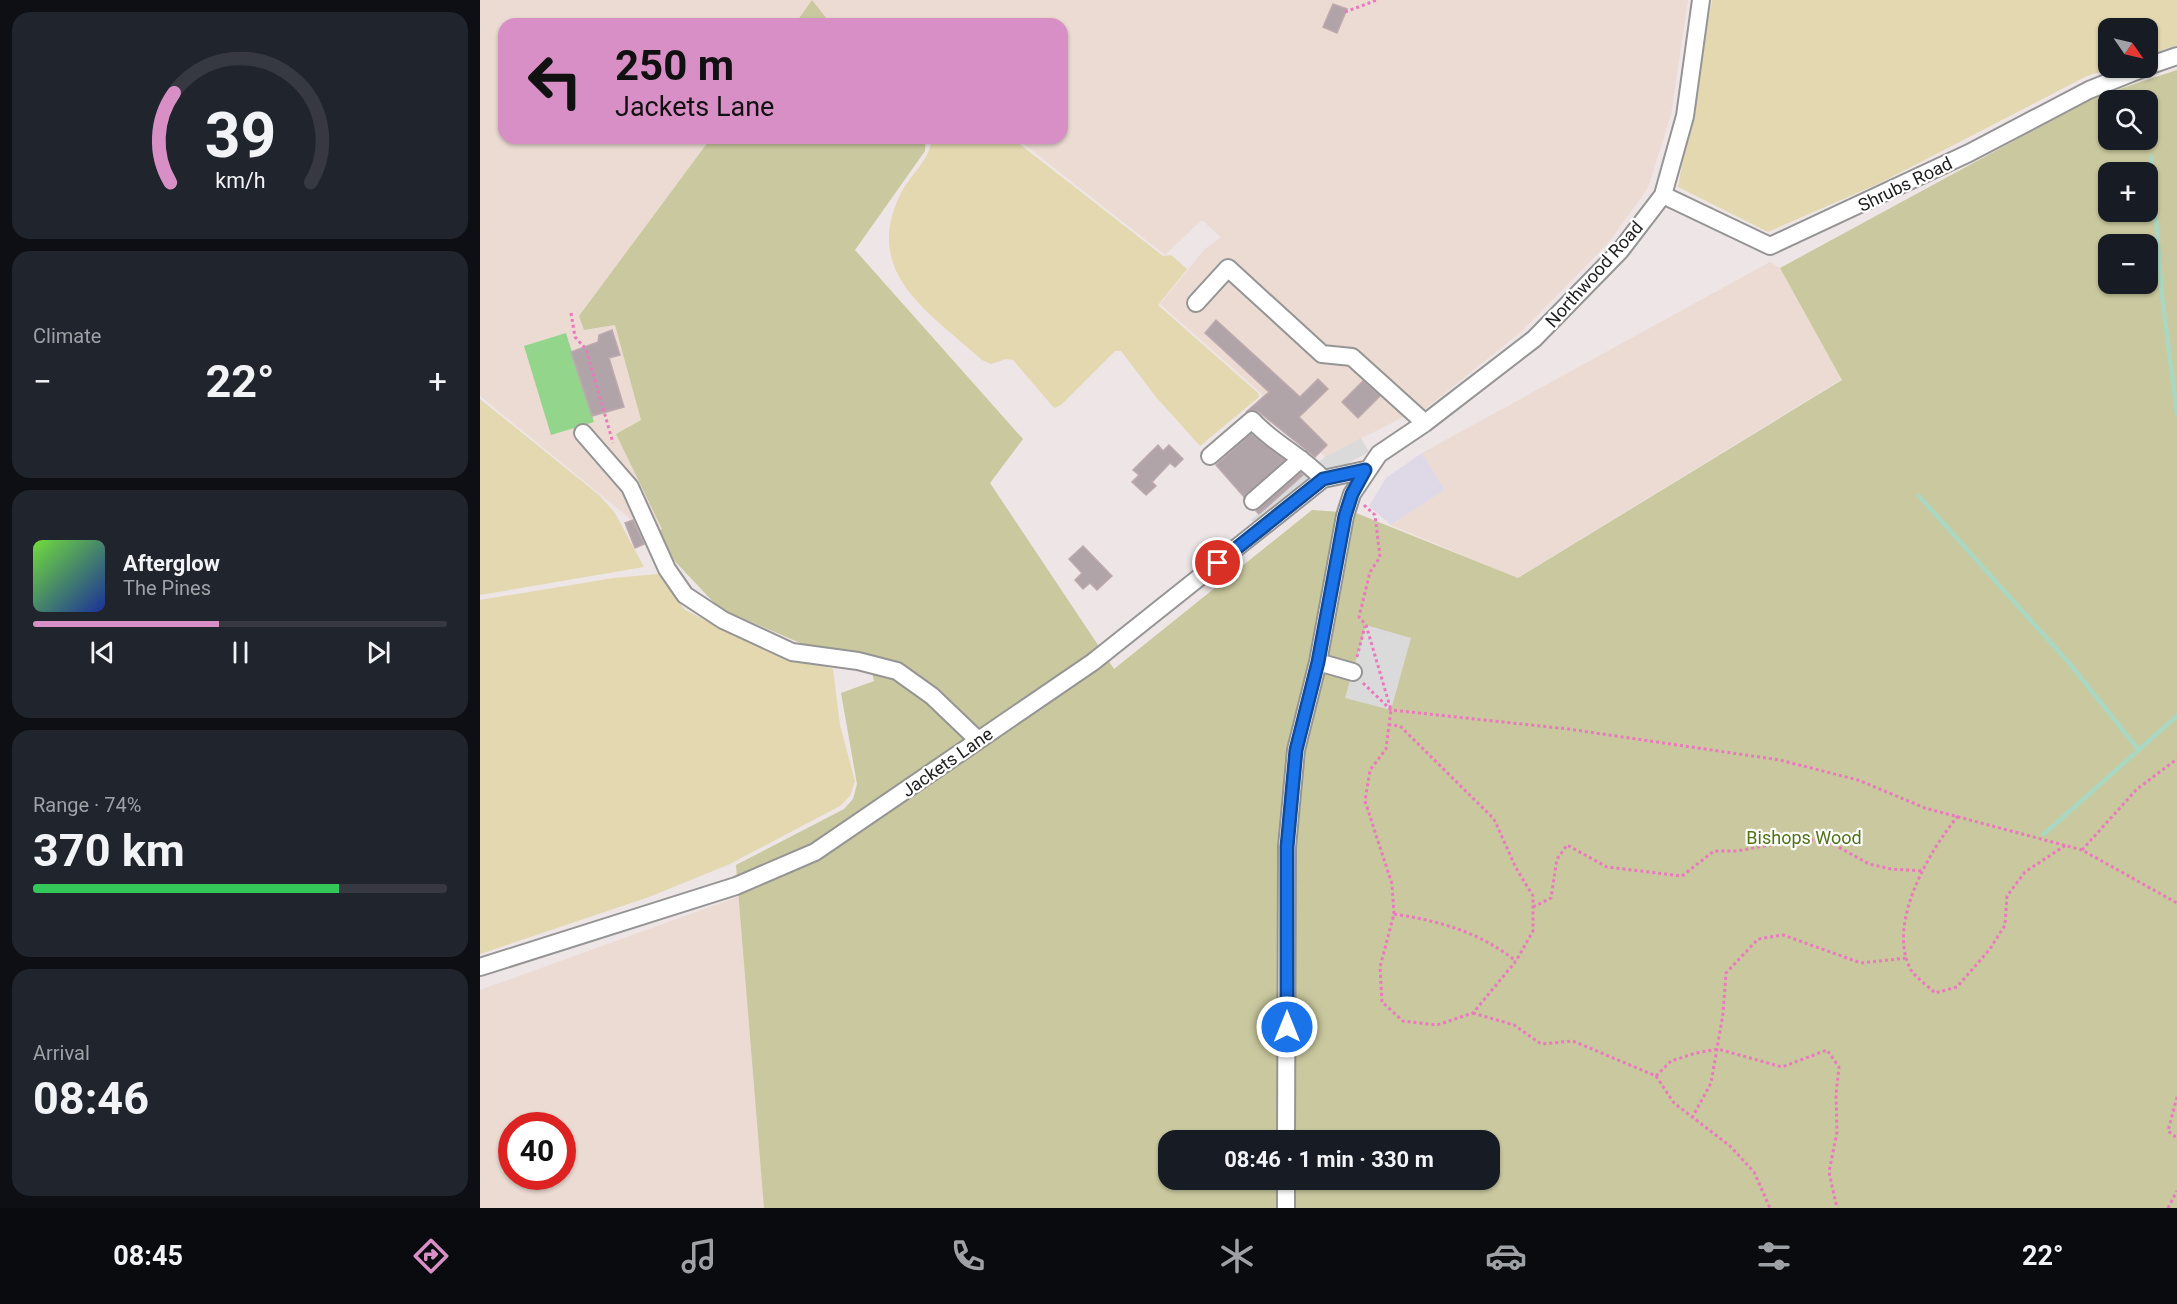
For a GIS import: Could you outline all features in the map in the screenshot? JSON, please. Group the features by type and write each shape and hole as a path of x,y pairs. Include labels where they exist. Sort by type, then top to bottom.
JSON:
{"street":[{"name":"Northwood Road","path":"1286,1130 1287,847 1296,750 1318,662 1350,499 1365,470 1378,454 1425,423 1534,339 1620,251 1664,195 1684,116 1701,0"},
{"name":"Shrubs Road","path":"2158,63 2177,56"},
{"name":"Shrubs Road","path":"1664,195 1770,246 1969,153 2090,90 2119,78"},
{"path":"1196,303 1228,268 1322,354 1352,357 1425,423"},
{"path":"1210,456 1252,420 1269,439 1301,459 1323,479"},
{"path":"583,433 630,488 667,569 685,595 723,620 792,652 858,661 897,671 932,696 978,740"},
{"path":"1253,501 1301,459"},
{"name":"Jackets Lane","path":"480,967 736,886 815,852 1093,662 1323,479 1365,470"},
{"path":"1318,662 1353,672"},
{"path":"1286,1190 1286,1208"}],"path":[{"path":"1346,12 1377,0"},
{"path":"572,313 575,337 586,349 614,441 607,461"},
{"path":"1350,499 1361,503 1375,515 1380,557 1370,572 1359,617 1366,625 1391,710 1386,749 1370,770 1365,801 1392,884 1394,914 1380,967 1382,1002 1402,1021 1437,1025 1473,1013 1516,961 1533,932 1533,896 1516,868 1494,819 1400,726 1390,725"},
{"path":"1366,625 1353,672 1391,710 1568,729 1780,760 1858,780 1925,808 2082,850 2177,903"},
{"path":"2082,850 2137,789 2177,759"},
{"path":"1959,816 1944,833 1907,906 1902,945 1912,971 1935,993 1957,987 1990,949 2005,925 2007,896 2025,872 2067,845"},
{"path":"1533,907 1551,898 1557,859 1567,845 1607,867 1682,876 1714,851 1737,851 1802,839 1833,844 1869,864 1891,869 1924,871"},
{"path":"1394,914 1455,926 1482,939 1516,961"},
{"path":"1692,1118 1711,1083 1718,1049 1726,973 1758,939 1783,934 1841,958 1861,963 1907,958"},
{"path":"1473,1013 1514,1025 1541,1044 1574,1041 1656,1076 1674,1103 1730,1146 1754,1172 1770,1208"},
{"path":"1656,1076 1671,1061 1718,1049 1782,1067 1827,1050 1839,1067 1836,1094 1837,1131 1829,1172 1837,1208"},
{"path":"2177,1096 2168,1131 2177,1138"},
{"path":"2168,1208 2177,1191"}],"shaded area":[{"path":"480,0 1688,0 1671,115 1648,188 1609,242 1522,331 1425,409 1410,397 1405,416 1325,457 1283,414 1270,423 1253,406 1263,395 1160,304 1204,250 1221,237 1202,220 1165,255 1024,144 1068,144 1068,18 826,18 812,1 799,18 498,18 498,144 707,144 579,316 584,330 615,325 641,420 616,434 662,529 650,535 480,396"},
{"path":"1712,0 2177,0 2177,45 2158,52 2158,18 2098,18 2098,73 2087,76 1882,182 1768,232 1678,187"},
{"path":"931,144 1020,144 1163,256 1171,255 1187,269 1158,305 1258,393 1259,397 1200,446 1156,397 1121,351 1115,351 1061,405 1054,408 1013,360 1006,359 991,364 982,360 941,325 907,288 895,268 889,246 891,221 901,193"},
{"path":"1770,262 1780,268 1842,379 1517,578 1391,525 1445,490 1422,453"},
{"path":"480,399 599,495 615,513 644,567 480,595"},
{"path":"1361,438 1369,452 1322,477 1259,529 1251,520 1325,457"},
{"path":"1422,453 1445,490 1391,525 1369,506 1386,478"},
{"path":"658,574 685,610 768,651 833,669 840,725 855,781 850,796 840,806 730,864 649,897 480,954 480,600 614,578"},
{"path":"1366,625 1411,638 1391,710 1345,698"},
{"path":"740,896 764,1208 480,1208 480,990"}],"green space":[{"path":"812,0 826,18 799,18"},
{"name":"Bishops Wood","path":"2177,70 2177,1208 764,1208 736,865 844,809 853,799 857,784 841,693 874,681 868,656 821,652 719,608 650,535 662,529 616,434 641,420 615,325 584,330 579,316 707,144 926,144 925,151 855,250 1023,439 990,483 1114,669 1312,510 1356,513 1518,578 1842,380 1780,268 2098,96 2098,150 2158,150 2158,90 2116,90"},
{"path":"566,333 594,422 551,435 524,346"}],"building":[{"path":"1333,4 1347,9 1337,33 1323,27"},
{"path":"1216,320 1300,397 1318,379 1328,389 1299,417 1327,445 1315,457 1259,412 1254,410 1246,412 1269,392 1205,333"},
{"path":"612,330 620,355 609,358 624,407 592,416 571,352 598,342 599,335"},
{"path":"1363,381 1380,396 1358,418 1342,402"},
{"path":"1251,434 1284,460 1244,497 1216,465"},
{"path":"1158,445 1163,451 1169,445 1183,459 1175,467 1170,463 1152,482 1156,486 1146,495 1132,482 1139,475 1133,470"},
{"path":"1301,473 1303,475 1259,514 1256,511"},
{"path":"633,520 644,544 635,548 625,523"},
{"path":"1083,546 1112,576 1097,590 1090,583 1083,589 1075,580 1082,573 1069,559"}],"waterway":[{"path":"2151,157 2162,296 2177,414"},
{"path":"1919,496 2070,664 2138,749"},
{"path":"2044,834 2177,716"}],"route":[{"path":"1218,563 1323,479 1365,470 1352,494 1345,516 1318,662 1296,750 1287,847 1287,1027"}]}
